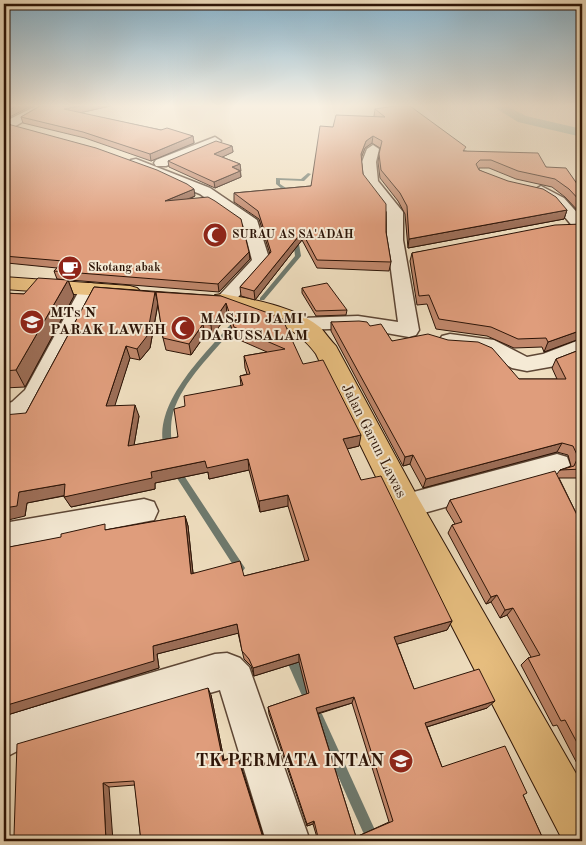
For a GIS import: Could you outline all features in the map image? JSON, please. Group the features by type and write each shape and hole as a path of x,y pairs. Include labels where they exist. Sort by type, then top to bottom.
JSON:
{"main road":[{"path":"4,283 148,294"},
{"name":"Jalan Garun Lawas","path":"215,299 277,315 301,324 312,333 327,352 406,506 582,828"}],"street":[{"path":"150,168 204,145"},
{"path":"372,149 369,162 370,179 395,212 395,240 409,330"},
{"path":"190,152 212,159"},
{"path":"124,158 205,191 251,223 261,261 215,299"},
{"path":"529,187 546,192 559,201 581,225"},
{"path":"562,226 581,225"},
{"path":"399,256 418,254"},
{"path":"4,415 21,408 34,396 90,289"},
{"path":"301,324 358,322 386,325 445,340 479,343 524,364 547,361 582,346"},
{"path":"406,506 557,465"},
{"path":"4,536 144,511"},
{"path":"4,739 18,730 214,672 227,671 236,680 288,841"}],"building":[{"path":"4,145 87,145 157,170 194,189 165,201 208,197 241,219 249,252 218,284 54,271 63,261 4,256"},
{"path":"124,145 170,145 150,154"},
{"path":"205,145 230,145 232,146 214,154 240,164 232,167 240,171 214,182 168,161"},
{"path":"317,145 364,145 361,154 363,174 386,204 386,232 391,262 317,260 302,232 254,291 240,287 271,252 258,211 234,193 311,186"},
{"path":"381,145 464,145 466,147 463,151 538,153 546,167 566,168 582,191 582,203 569,189 555,179 518,171 491,160 480,160 476,164 479,170 508,181 543,189 556,197 567,210 409,239 407,206 400,193 381,170 379,154"},
{"path":"582,224 582,330 548,342 546,338 518,339 491,327 439,319 429,295 419,296 412,253 555,225"},
{"path":"38,278 68,280 16,370 4,371 4,293 24,294"},
{"path":"327,283 347,310 316,311 302,288"},
{"path":"94,287 155,292 147,336 137,349 126,346 106,406 135,405 128,446 178,437 174,409 185,406 184,396 243,385 240,376 250,374 244,356 285,349 234,327 226,303 211,325 203,324 189,344 163,338 156,292 221,296 282,318 303,364 323,360 361,435 343,439 361,480 381,476 452,621 394,637 414,689 479,669 495,701 425,723 442,767 505,746 527,793 523,795 544,841 407,841 406,837 393,841 319,841 314,821 307,824 268,707 309,693 299,654 253,668 249,659 242,651 237,624 153,646 154,661 4,706 4,548 61,537 61,534 105,524 105,530 185,516 191,574 240,561 244,576 309,560 288,495 259,501 248,459 207,468 205,461 151,472 152,478 64,497 65,484 19,492 17,506 4,508 4,415 26,413","holes":["354,697 393,821 356,837 316,708"]},
{"path":"331,322 367,322 370,326 381,324 392,341 428,334 448,340 478,342 492,348 519,379 566,379 556,359 582,349 582,469 560,470 574,466 578,457 573,446 562,443 426,479 413,455 405,457"},
{"path":"555,471 582,525 582,752 565,720 561,721 528,658 540,655 513,608 505,610 497,595 491,597 452,525 462,522 450,500"},
{"path":"208,688 223,761 237,755 264,841 141,841 134,781 103,783 106,841 11,841 11,837 14,836 17,744"}],"waterway":[{"path":"290,193 278,184 278,179 302,180 309,174"},
{"path":"262,299 298,256 295,238"},
{"path":"168,448 166,430 176,397 197,367 232,326"},
{"path":"176,470 240,568"},
{"path":"290,657 311,703"},
{"path":"318,718 374,841"}],"place":[{"name":"SURAU AS SA'ADAH","path":"215,235"},
{"name":"Skotang abak","path":"70,268"},
{"name":"MTs N PARAK LAWEH","path":"32,322"},
{"name":"MASJID JAMI' DARUSSALAM","path":"183,328"},
{"name":"TK PERMATA INTAN","path":"401,761"}]}
